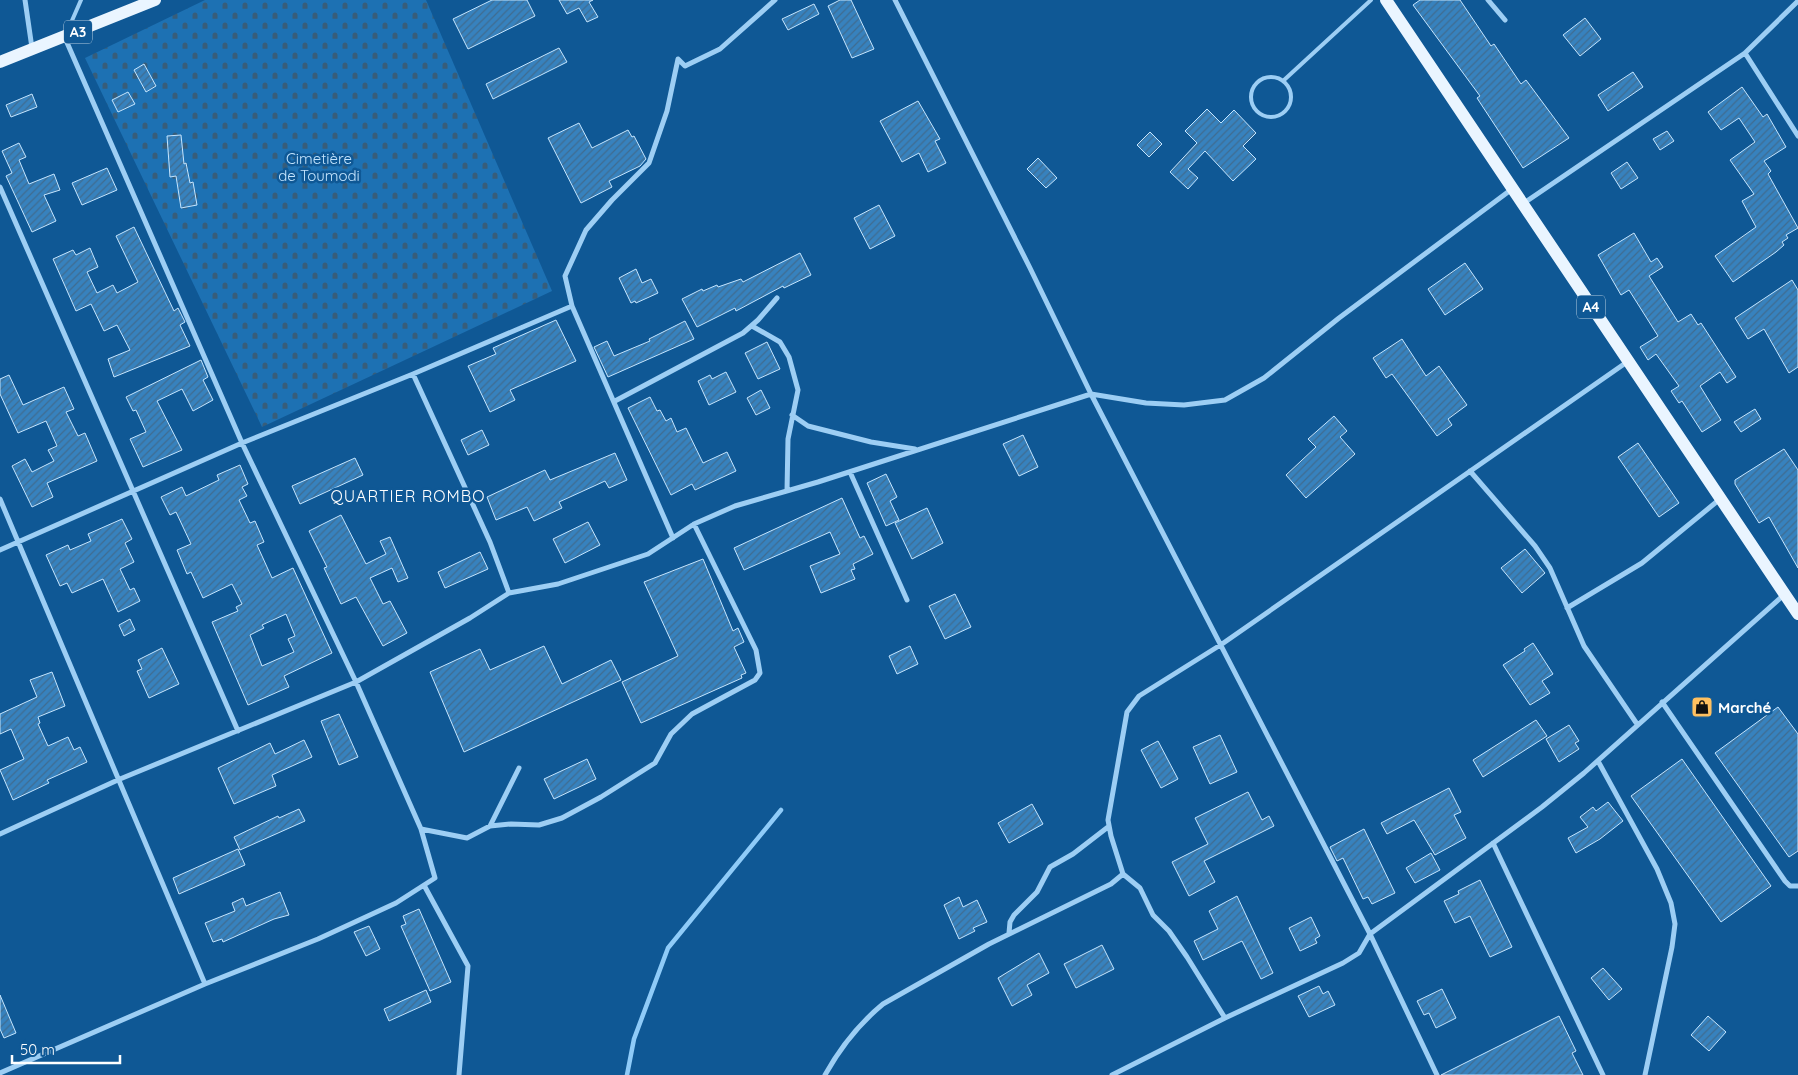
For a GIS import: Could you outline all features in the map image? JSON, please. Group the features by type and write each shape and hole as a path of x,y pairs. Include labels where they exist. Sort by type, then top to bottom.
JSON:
{"main road":[{"name":"A3","path":"0,62 155,0"},
{"name":"A4","path":"1386,0 1627,362 1798,614"}],"street":[{"path":"25,0 32,48"},
{"path":"673,538 615,401 572,306 565,276 586,230 612,200 649,163 667,111 678,59 685,66 720,49 775,0"},
{"path":"895,0 1026,259 1091,394 1222,644 1370,934 1437,1075"},
{"path":"1488,0 1505,20"},
{"path":"1523,204 1745,54 1798,1"},
{"path":"0,1073 396,904 425,887 435,878 421,829 356,682 242,443 64,38"},
{"path":"1745,54 1798,136"},
{"path":"0,187 238,731"},
{"path":"0,834 120,779 356,682 481,610 495,604 509,593 558,584 648,554 694,524 735,506 850,472 1091,394 1146,403 1184,405 1225,400 1264,378 1339,318 1512,189"},
{"path":"615,401 743,333 752,326 777,298"},
{"path":"0,550 242,443 413,374 572,306"},
{"path":"752,326 780,342 789,357 799,394 792,415 788,439 787,491"},
{"path":"1225,1018 1169,932 1152,915 1140,888 1123,874 1108,827 1127,712 1130,706 1139,696 1222,644 1627,362"},
{"path":"413,374 490,542 509,593"},
{"path":"792,415 808,426 854,438 916,450"},
{"path":"1470,471 1534,546 1550,568 1584,646 1637,724"},
{"path":"850,472 907,600"},
{"path":"1567,608 1642,563 1720,498"},
{"path":"0,499 120,779 205,984"},
{"path":"421,829 467,838 490,826 550,823 601,798 655,762 671,734 692,714 755,680 760,673 756,650 694,524"},
{"path":"1112,1075 1225,1018 1343,963 1359,953 1370,934 1542,807 1598,761 1637,724 1785,594"},
{"path":"1662,702 1785,881 1790,886 1798,886"},
{"path":"1598,761 1657,869 1671,903 1674,924 1672,947 1645,1075"},
{"path":"490,826 519,768"},
{"path":"1009,933 1010,922 1037,892 1050,867 1073,854 1108,827"},
{"path":"1493,843 1603,1075"},
{"path":"825,1075 845,1044 871,1014 883,1004 1009,933 1110,884 1123,874"},
{"path":"425,887 468,966 459,1075"}],"lane":[{"path":"64,38 81,0"},
{"path":"1283,81 1371,0"},
{"path":"1270,77 1283,81 1291,93 1289,107 1285,112 1272,118 1259,114 1251,102 1253,88 1257,82 1270,77"}],"green space":[{"name":"Cimetière de Toumodi","path":"205,0 426,0 552,291 262,427 85,58"}],"building":[{"path":"492,0 527,0 535,16 468,49 453,19"},
{"path":"559,0 593,0 589,2 598,17 587,22 579,8 567,14"},
{"path":"840,0 851,0 874,49 852,58 828,6"},
{"path":"1420,0 1460,0 1491,46 1494,44 1521,84 1526,80 1569,138 1523,168 1477,98 1480,96 1413,5"},
{"path":"814,4 819,14 788,30 782,19"},
{"path":"1585,18 1601,39 1580,56 1563,35"},
{"path":"559,48 567,62 493,99 486,84"},
{"path":"144,64 156,86 146,92 134,70"},
{"path":"1633,72 1643,87 1608,111 1598,95"},
{"path":"1742,87 1763,117 1767,114 1786,147 1764,161 1771,171 1768,174 1798,228 1786,235 1788,238 1782,242 1784,245 1776,252 1733,282 1715,256 1756,227 1742,201 1754,194 1730,160 1755,142 1739,118 1721,130 1708,112"},
{"path":"128,92 135,104 118,112 112,100"},
{"path":"32,94 37,107 11,117 6,105"},
{"path":"918,101 940,139 935,141 946,163 928,172 919,153 902,162 880,121"},
{"path":"1207,109 1221,123 1234,110 1256,133 1243,146 1256,159 1233,181 1205,151 1188,169 1198,178 1188,189 1170,172 1197,143 1185,131"},
{"path":"579,123 592,148 628,130 632,137 634,136 646,159 640,166 609,181 612,187 581,203 548,138"},
{"path":"1667,131 1674,141 1660,150 1653,139"},
{"path":"1150,132 1162,144 1149,157 1137,145"},
{"path":"181,135 184,164 186,163 190,183 193,182 197,205 181,208 176,176 170,177 167,136"},
{"path":"19,143 26,157 19,160 29,184 54,174 60,190 44,195 56,221 32,232 6,176 12,173 2,151"},
{"path":"1038,158 1057,178 1046,188 1027,169"},
{"path":"1627,162 1638,178 1621,189 1611,173"},
{"path":"107,168 117,190 82,205 72,183"},
{"path":"879,205 895,236 870,249 854,218"},
{"path":"134,227 174,311 178,308 185,322 180,325 190,346 114,377 108,359 130,350 117,325 104,331 91,304 76,311 53,259 73,250 76,255 90,248 98,267 87,272 97,293 113,285 117,293 138,282 116,236"},
{"path":"1634,233 1651,262 1657,258 1663,267 1649,276 1678,322 1691,314 1698,325 1701,323 1736,377 1727,383 1720,372 1700,386 1721,420 1702,432 1682,401 1679,403 1671,391 1679,386 1656,354 1648,360 1640,347 1658,336 1629,290 1621,295 1598,255"},
{"path":"800,253 811,275 784,288 783,286 736,311 735,308 697,327 682,299 702,289 703,291 717,285 718,287 741,279 743,282"},
{"path":"1465,263 1483,289 1445,315 1428,289"},
{"path":"636,269 642,283 651,279 658,293 636,303 635,301 631,303 619,278"},
{"path":"1792,280 1798,290 1798,367 1789,373 1764,329 1748,339 1735,318"},
{"path":"556,320 576,361 510,390 515,400 490,412 468,366 496,354 493,348"},
{"path":"685,321 694,339 608,377 594,347 607,341 614,356 650,341 649,339"},
{"path":"1402,339 1426,376 1439,366 1467,405 1448,419 1452,425 1437,436 1392,374 1386,378 1373,358"},
{"path":"767,342 780,369 758,379 745,353"},
{"path":"201,360 208,377 203,380 213,400 193,411 182,389 157,401 182,450 143,467 130,439 146,432 136,410 133,411 126,397"},
{"path":"726,372 736,392 709,405 698,381 710,375 712,379"},
{"path":"9,375 23,405 64,387 74,409 66,412 78,436 85,433 97,461 47,483 53,497 32,507 12,466 25,459 32,472 54,461 48,450 57,446 46,421 18,433 0,394 0,379"},
{"path":"761,390 770,408 756,415 747,398"},
{"path":"650,397 657,411 660,410 666,421 671,418 677,432 686,428 703,463 727,452 736,471 695,490 692,484 671,495 628,408"},
{"path":"1755,409 1761,419 1741,432 1734,422"},
{"path":"1334,416 1347,431 1340,437 1355,454 1306,498 1286,475 1316,447 1308,439"},
{"path":"482,430 489,445 468,455 461,440"},
{"path":"1023,435 1038,467 1019,476 1003,444"},
{"path":"1638,443 1679,503 1659,517 1618,457"},
{"path":"1784,449 1798,470 1798,568 1769,517 1759,523 1735,484 1735,480"},
{"path":"615,453 627,480 609,488 605,481 559,502 562,508 534,521 527,507 496,520 487,497 545,470 550,480"},
{"path":"355,458 363,475 300,504 292,486"},
{"path":"240,465 248,484 242,487 247,496 239,500 250,523 255,521 264,542 257,545 272,578 293,568 332,653 284,676 289,687 248,705 212,622 238,611 236,607 242,604 232,584 203,598 191,572 187,574 177,550 191,544 176,512 170,515 161,497 182,487 186,496 219,480 217,475","holes":["286,614 295,636 288,639 294,652 262,666 250,635 264,628 262,625"]},
{"path":"886,474 897,497 890,501 899,520 886,526 867,483"},
{"path":"842,498 860,538 864,536 873,554 853,564 855,569 851,570 855,579 821,593 810,566 840,554 830,532 744,570 734,548"},
{"path":"927,508 943,543 912,559 895,523"},
{"path":"341,515 366,564 386,554 380,541 390,537 408,578 398,582 392,568 370,578 383,604 390,601 407,633 383,646 356,597 341,604 324,568 327,567 309,531"},
{"path":"122,519 132,539 125,543 134,562 120,569 130,590 134,588 140,601 118,612 103,579 72,593 67,583 60,586 46,555 68,545 70,550 91,541 88,534"},
{"path":"588,522 600,545 565,563 553,539"},
{"path":"1525,549 1545,573 1522,593 1501,568"},
{"path":"480,552 488,569 445,588 438,572"},
{"path":"703,559 733,631 738,628 744,642 734,647 746,673 741,675 742,678 641,723 622,682 678,656 644,582"},
{"path":"955,594 971,627 945,639 929,606"},
{"path":"130,619 135,630 124,636 119,625"},
{"path":"1533,643 1553,674 1542,681 1550,693 1530,705 1503,665 1525,651 1524,649"},
{"path":"544,646 562,684 611,660 621,680 464,752 430,672 480,649 490,670"},
{"path":"910,646 918,664 897,674 889,656"},
{"path":"162,648 179,684 149,698 137,671 142,669 138,660"},
{"path":"52,672 65,706 38,717 40,723 38,724 48,746 68,737 74,750 80,747 87,762 47,780 49,783 13,800 0,770 24,759 11,729 0,734 0,714 37,697 30,680"},
{"path":"1778,707 1798,734 1798,851 1789,857 1715,753"},
{"path":"339,714 358,757 339,765 321,721"},
{"path":"1536,720 1547,736 1483,777 1473,760"},
{"path":"1569,725 1579,741 1575,743 1579,749 1559,762 1546,739"},
{"path":"1220,735 1237,772 1210,784 1193,747"},
{"path":"304,740 312,757 272,775 276,786 234,804 218,768 270,743 275,754"},
{"path":"1158,741 1178,779 1161,788 1141,750"},
{"path":"587,759 596,779 554,799 544,779"},
{"path":"1682,759 1771,886 1721,922 1631,796"},
{"path":"1449,788 1461,812 1454,815 1466,838 1435,855 1414,820 1387,834 1381,823"},
{"path":"1248,792 1262,820 1269,816 1274,826 1204,861 1215,882 1189,896 1172,862 1208,844 1195,818"},
{"path":"1608,802 1623,821 1600,839 1576,853 1568,838 1588,827 1580,817 1593,807 1596,811"},
{"path":"1032,804 1043,824 1009,843 998,823"},
{"path":"299,809 305,821 240,850 234,837 278,816 279,818"},
{"path":"1364,829 1395,893 1372,904 1368,897 1363,899 1343,858 1337,861 1330,847"},
{"path":"238,849 245,865 179,894 173,878"},
{"path":"1431,853 1440,870 1415,883 1406,868"},
{"path":"1480,880 1512,947 1490,957 1470,916 1455,923 1444,901 1459,894 1458,891"},
{"path":"280,892 289,915 274,919 223,942 222,939 213,942 205,923 235,911 232,903 243,898 246,906"},
{"path":"1237,896 1273,973 1261,979 1242,941 1203,960 1194,941 1218,929 1209,911"},
{"path":"959,897 963,907 977,900 987,922 973,928 975,931 959,939 944,905"},
{"path":"419,909 451,982 430,991 401,926 406,924 403,916"},
{"path":"1311,917 1320,936 1315,939 1317,943 1300,951 1289,928"},
{"path":"369,926 380,949 366,956 354,932"},
{"path":"1102,945 1114,969 1076,988 1064,964"},
{"path":"1039,953 1049,973 1027,985 1032,995 1012,1006 998,978"},
{"path":"1603,968 1622,989 1609,1000 1591,978"},
{"path":"1319,986 1323,994 1328,991 1335,1005 1309,1017 1298,996"},
{"path":"1442,989 1456,1018 1436,1028 1429,1013 1424,1015 1417,1001"},
{"path":"426,990 431,1002 389,1021 384,1009"},
{"path":"0,995 16,1033 4,1038 0,1029"},
{"path":"1559,1016 1576,1051 1572,1053 1583,1075 1441,1075"},
{"path":"1708,1016 1726,1032 1709,1051 1691,1035"}],"waterway":[{"path":"627,1075 634,1039 668,948 781,810"}],"place":[{"name":"Marché","path":"1702,707"}],"district":[{"name":"QUARTIER ROMBO","path":"408,496"}]}
